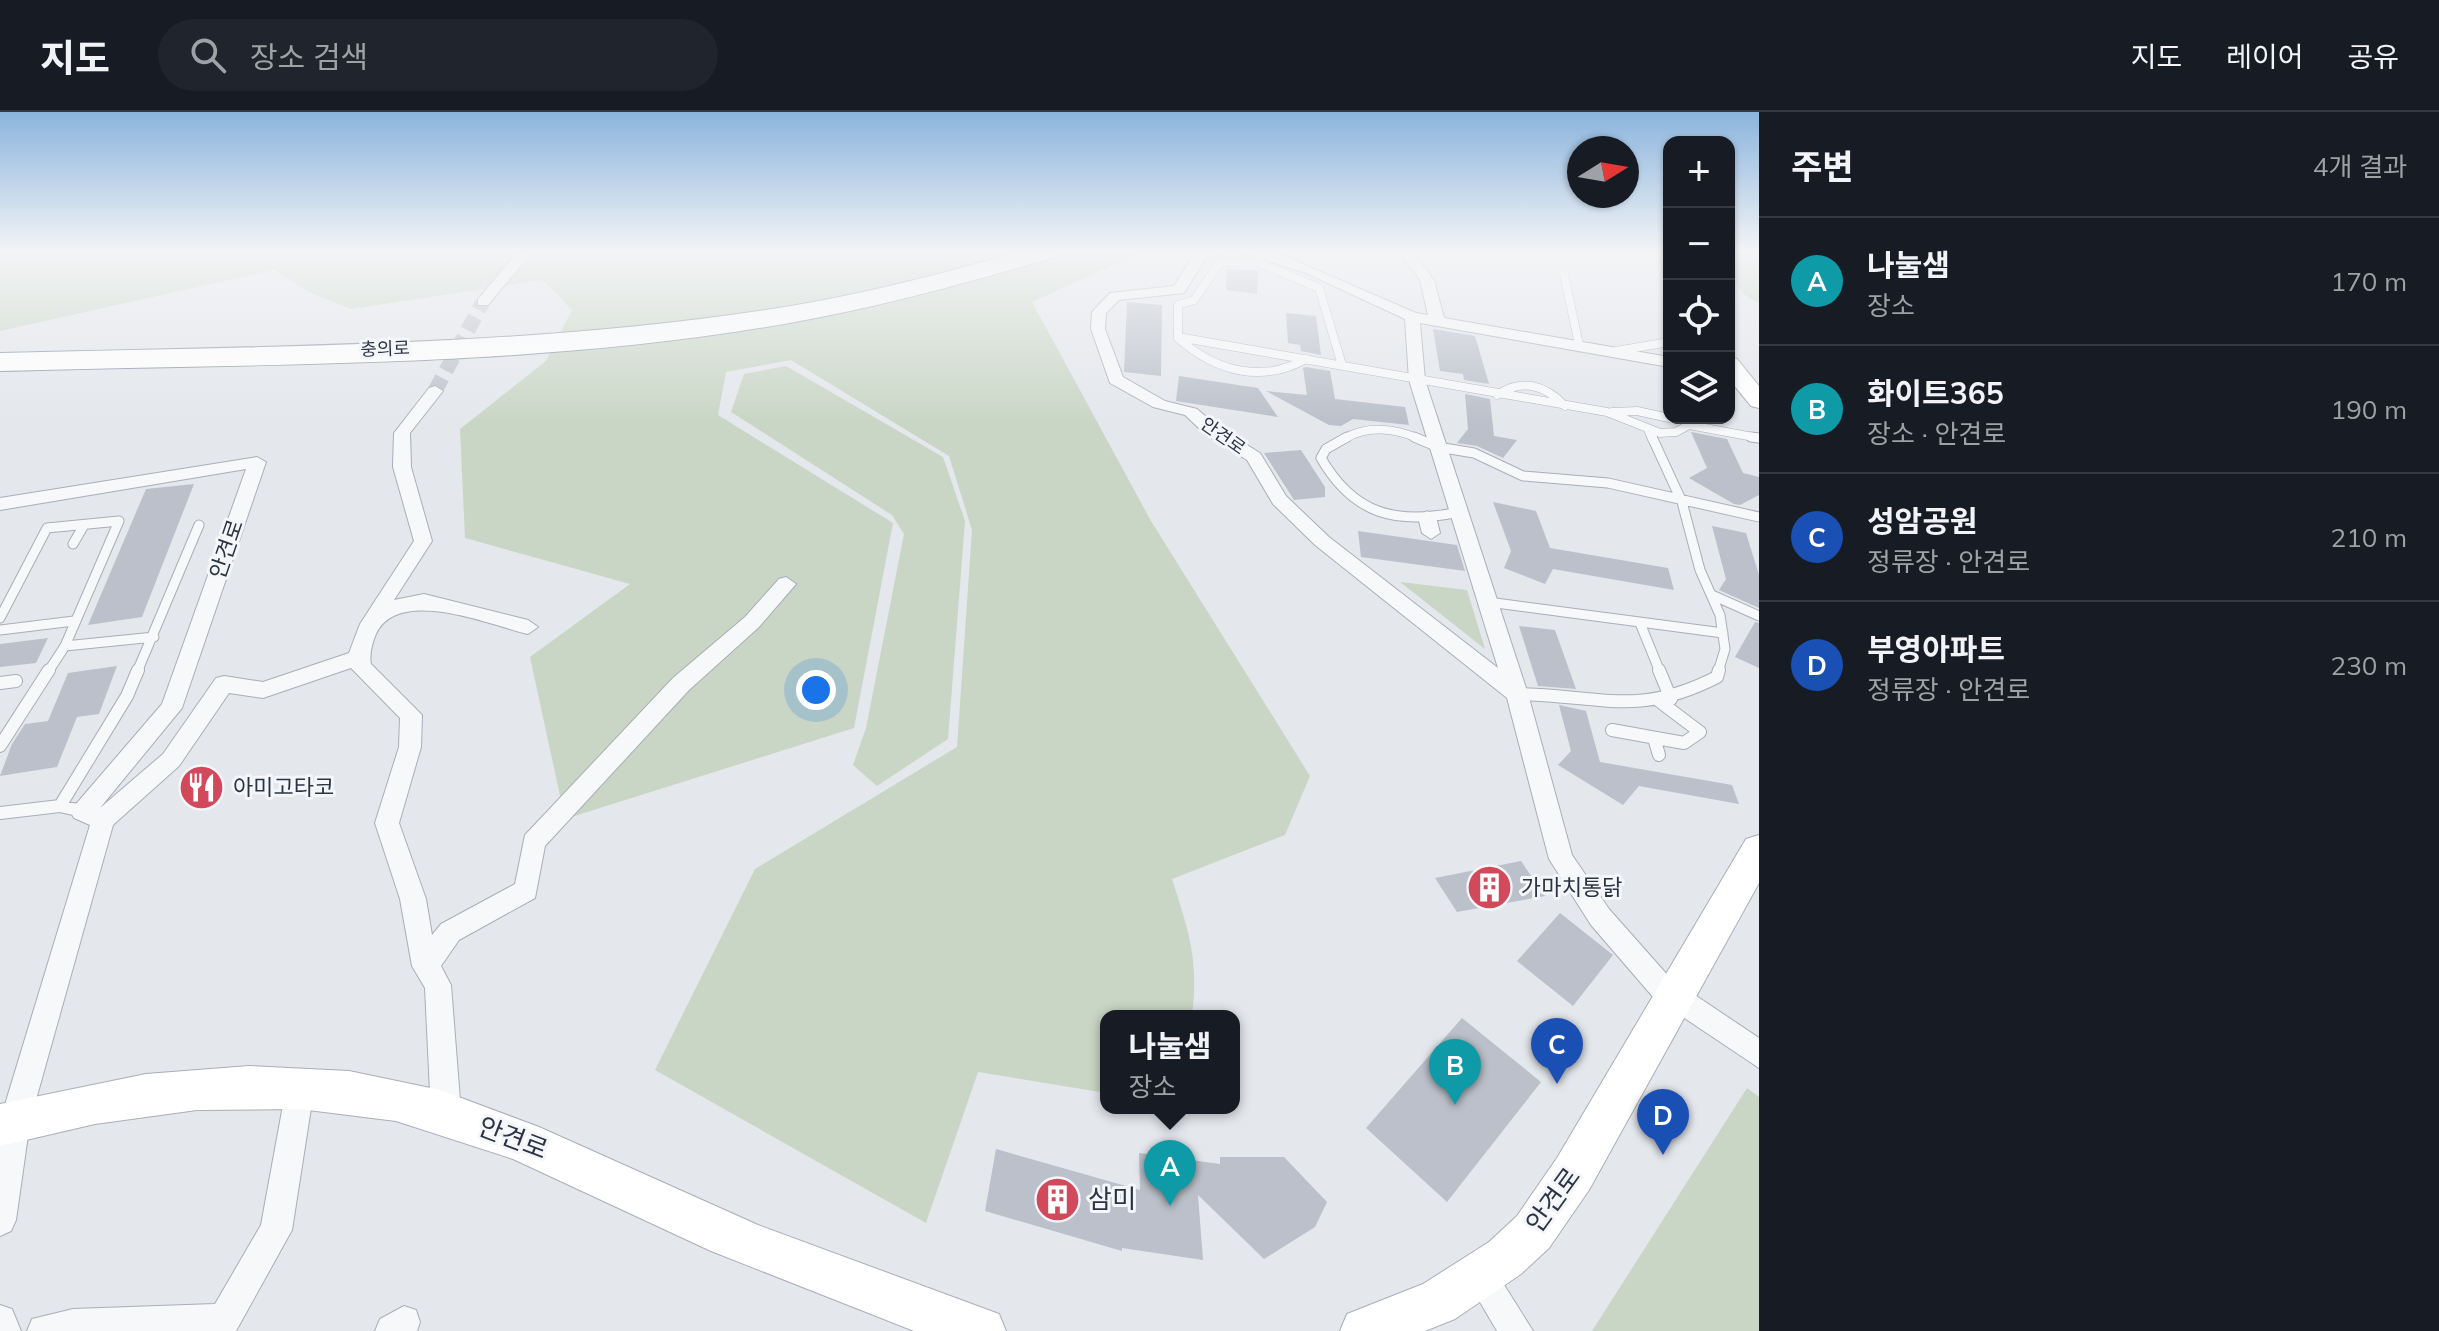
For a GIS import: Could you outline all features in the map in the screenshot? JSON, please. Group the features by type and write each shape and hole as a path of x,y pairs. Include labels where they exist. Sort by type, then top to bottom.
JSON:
{"highway":[{"name":"충의로","path":"0,352 459,337 601,327 737,308"},
{"name":"충의로","path":"0,362 503,345 725,324 822,308"}],"main road":[{"path":"1740,375 1759,401"},
{"name":"안견로","path":"1364,1331 1438,1302 1480,1275 1533,1232 1555,1203 1759,850"},
{"name":"안견로","path":"7,1123 98,1103 179,1093 300,1089 395,1099 446,1113 568,1159 725,1235 982,1331"}],"street":[{"name":"안견로","path":"1103,308 1099,312 1098,329 1116,380 1159,404 1191,412 1212,431 1254,457 1279,500 1322,541 1517,694"},
{"path":"1392,308 1412,317 1663,361"},
{"path":"1434,308 1437,321"},
{"path":"1412,317 1417,380 1517,694 1561,859 1600,917 1675,999 1759,1054"},
{"path":"435,391 402,433 402,467 423,541 371,621 358,651 359,665 411,715 410,747 387,823 413,899 425,966 438,985 446,1113"},
{"name":"안견로","path":"0,504 257,462 171,708 82,812 7,1123"},
{"path":"425,966 450,932 526,890 534,842 681,684 752,622 786,584"},
{"path":"371,621 399,606 424,601 528,627"},
{"path":"82,812 171,760 224,684 263,690 359,658"},
{"path":"44,1331 73,1325 221,1326 276,1230 300,1089"},
{"path":"0,1220 7,1123"},
{"path":"1480,1275 1516,1331"},
{"path":"0,1321 4,1331"}],"lane":[{"path":"1178,308 1178,337 1200,356 1238,369 1278,373 1306,359"},
{"path":"1325,308 1342,365"},
{"path":"1571,308 1579,345"},
{"path":"1178,337 1497,395 1607,412 1637,411 1663,417"},
{"path":"1616,351 1663,343"},
{"path":"1497,395 1521,383 1543,387 1565,406"},
{"path":"1607,412 1660,433 1676,432 1689,425"},
{"path":"1686,424 1759,438"},
{"path":"1517,694 1608,705 1665,700 1689,694 1717,677 1725,649 1720,615 1700,570 1682,502 1648,429"},
{"path":"1459,512 1429,525 1406,517 1382,518 1347,495 1321,458 1326,449 1357,431 1399,430 1438,447 1474,453 1523,476 1608,483 1759,517"},
{"path":"0,618 47,528 119,521 65,646 0,746"},
{"path":"73,544 84,525"},
{"path":"0,813 82,812 199,525"},
{"path":"1712,595 1759,616"},
{"path":"1488,602 1723,633"},
{"path":"0,630 74,621"},
{"path":"1612,730 1684,743 1700,732 1665,700 1640,623"},
{"path":"65,646 154,637"},
{"path":"0,683 16,681"},
{"path":"1654,738 1659,755"}],"green space":[{"path":"0,308 104,308 0,331"},
{"path":"570,308 1035,308 1151,521 1310,776 1285,835 1172,879 1191,946 1193,1010 1100,1010 1100,1092 978,1072 926,1223 655,1070 755,869 957,747 972,530 949,456 791,360 726,372 718,415 893,523 854,728 565,819 530,657 630,584 465,538 460,429 546,361 572,310"},
{"path":"786,366 943,457 965,521 948,739 877,786 853,765 866,728 904,534 892,515 731,412 744,374"},
{"path":"1400,582 1467,590 1485,649"},
{"path":"1747,1088 1759,1097 1759,1331 1592,1331"}],"building":[{"path":"1127,308 1162,308 1161,376 1124,372"},
{"path":"1286,313 1316,316 1321,355 1301,351 1300,345 1288,343"},
{"path":"1433,329 1475,336 1489,384 1464,380 1463,374 1440,371"},
{"path":"1303,368 1330,371 1335,399 1405,407 1409,425 1353,419 1341,426 1329,425 1266,391 1307,395"},
{"path":"1179,376 1258,388 1278,417 1176,401"},
{"path":"1465,394 1490,399 1494,436 1517,440 1503,458 1477,446 1457,443 1468,429"},
{"path":"1691,432 1727,439 1743,473 1759,477 1759,495 1740,505 1734,504 1689,478 1707,468"},
{"path":"1301,450 1325,487 1325,497 1294,500 1264,453"},
{"path":"194,484 142,617 88,625 146,489"},
{"path":"1493,502 1536,511 1550,548 1668,568 1674,590 1553,569 1545,584 1504,568 1511,551"},
{"path":"1712,526 1746,533 1759,575 1759,608 1719,590 1726,579"},
{"path":"1358,531 1457,545 1465,571 1361,557"},
{"path":"1755,622 1759,623 1759,668 1735,657"},
{"path":"1519,626 1555,630 1576,689 1538,686"},
{"path":"48,638 36,663 0,667 0,644"},
{"path":"117,666 99,714 77,717 57,767 0,776 12,744 25,724 48,721 68,673"},
{"path":"1559,705 1586,711 1600,762 1732,785 1739,804 1639,786 1623,805 1558,765 1571,751"},
{"name":"가마치통닭","path":"1521,861 1545,896 1457,912 1435,878"},
{"path":"1560,913 1613,955 1573,1006 1517,961"},
{"path":"1462,1018 1541,1082 1447,1202 1366,1128"},
{"path":"996,1149 1140,1190 1139,1153 1220,1164 1220,1157 1284,1157 1327,1202 1315,1227 1264,1259 1198,1195 1203,1260 1122,1248 1122,1251 985,1211"}],"tunnel":[{"path":"435,391 480,308"}],"place":[{"name":"아미고타코","path":"202,787"},
{"name":"가마치통닭","path":"1490,887"},
{"name":"성암공원","path":"1557,1084"},
{"name":"화이트365","path":"1455,1105"},
{"name":"부영아파트","path":"1663,1155"},
{"name":"삼미","path":"1057,1199"},
{"name":"나눌샘","path":"1170,1206"}]}
